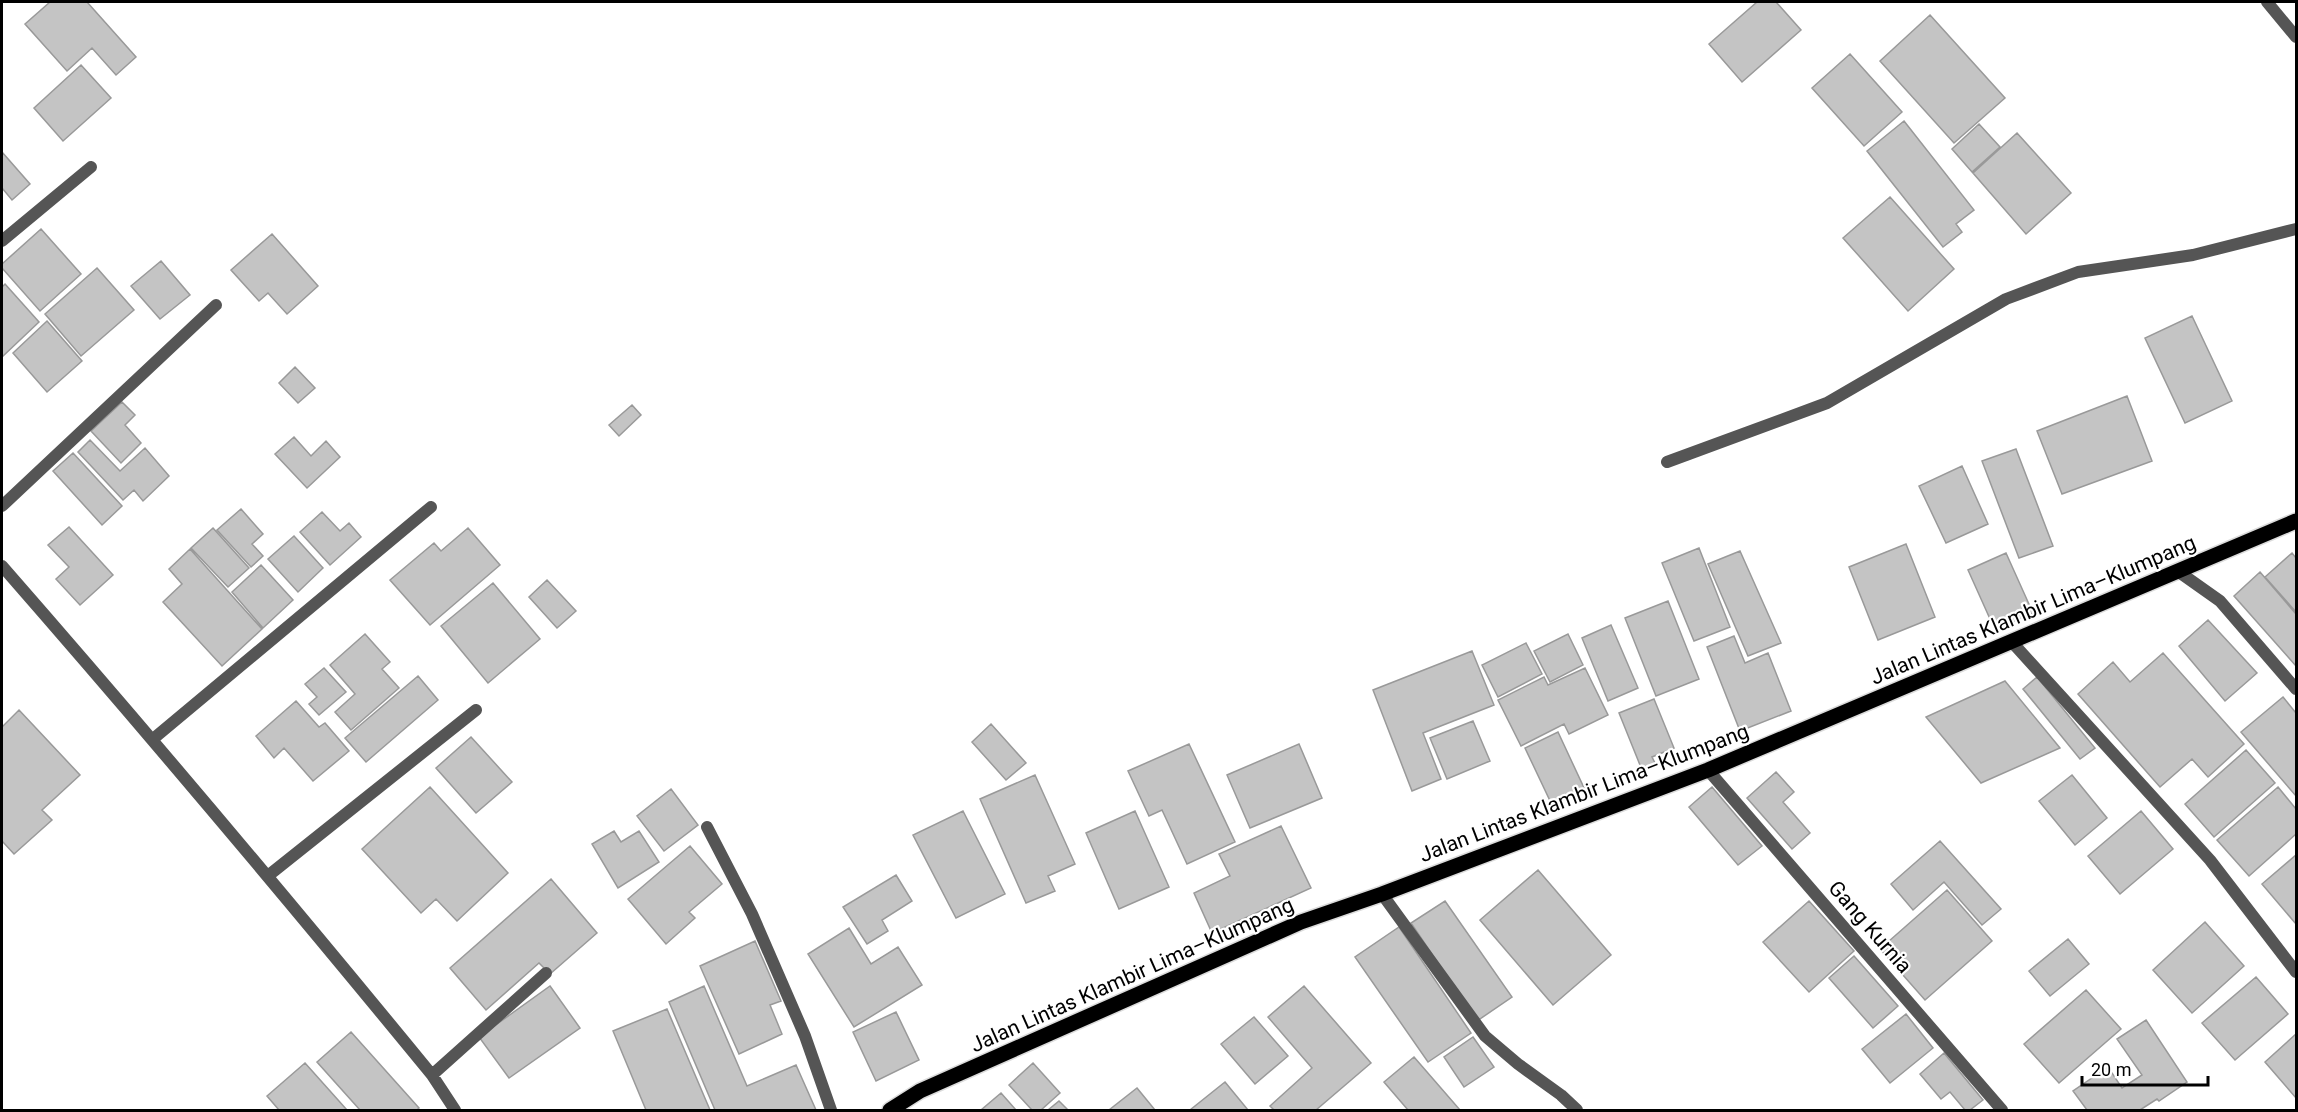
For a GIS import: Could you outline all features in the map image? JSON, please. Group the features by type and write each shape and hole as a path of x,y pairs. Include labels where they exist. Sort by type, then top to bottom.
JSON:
{"main road":[{"name":"Jalan Lintas Klambir Lima–Klumpang","path":"890,1110 920,1092 1301,922 1382,894 1708,770 2296,521"}],"street":[{"path":"2267,2 2296,37"},
{"path":"2,241 91,167"},
{"path":"1667,462 1827,403 2006,299 2078,272 2193,255 2296,229"},
{"path":"2,506 216,305"},
{"path":"153,739 431,507"},
{"path":"2,566 269,875 432,1075 455,1110"},
{"path":"2179,572 2220,601 2296,689"},
{"path":"2011,641 2210,860 2296,972"},
{"path":"269,875 476,710"},
{"name":"Gang Kurnia","path":"1708,770 2002,1110"},
{"path":"707,827 752,914 805,1036 831,1110"},
{"path":"1382,894 1485,1036 1577,1110"},
{"path":"432,1075 546,973"}],"building":[{"path":"50,2 87,2 136,57 116,75 92,48 67,71 25,24"},
{"path":"1757,2 1776,2 1801,30 1742,82 1709,44"},
{"path":"1930,15 2005,98 1954,143 1880,61"},
{"path":"1850,54 1902,112 1864,146 1812,88"},
{"path":"81,65 111,98 63,141 34,108"},
{"path":"1904,121 1974,210 1956,224 1962,232 1943,247 1867,151"},
{"path":"1979,124 2000,147 1972,172 1952,149"},
{"path":"2017,133 2071,193 2026,234 1973,173"},
{"path":"2,152 30,184 12,200 2,188"},
{"path":"1890,197 1954,269 1908,311 1843,238"},
{"path":"41,229 81,274 40,311 2,268 2,264"},
{"path":"272,234 318,286 287,314 268,293 259,301 231,270"},
{"path":"161,261 190,295 160,319 131,286"},
{"path":"97,268 134,310 81,356 45,314"},
{"path":"5,284 39,322 2,357 2,287"},
{"path":"2192,316 2232,401 2185,423 2145,338"},
{"path":"47,321 82,361 47,392 13,353"},
{"path":"295,367 315,388 298,403 279,383"},
{"path":"2127,396 2152,461 2062,494 2037,431"},
{"path":"122,402 135,415 125,425 141,443 121,463 91,431"},
{"path":"632,405 641,415 619,436 609,425"},
{"path":"294,437 311,456 326,441 340,457 307,488 275,454"},
{"path":"90,440 120,471 145,448 169,476 143,501 134,490 123,500 78,452"},
{"path":"2016,449 2053,546 2019,558 1982,461"},
{"path":"73,453 122,506 102,525 53,471"},
{"path":"1962,466 1988,524 1946,543 1919,486"},
{"path":"241,509 263,534 252,544 263,556 251,567 217,530"},
{"path":"322,512 340,531 349,523 361,537 330,565 300,532"},
{"path":"69,527 113,575 80,605 56,579 69,567 48,545"},
{"path":"213,528 249,568 228,587 191,548"},
{"path":"468,528 500,565 430,625 390,580 434,543 441,551"},
{"path":"294,536 323,568 298,592 268,559"},
{"path":"1906,544 1935,617 1878,640 1849,567"},
{"path":"1699,548 1730,627 1694,641 1662,563"},
{"path":"190,549 262,629 222,666 163,602 182,584 169,569"},
{"path":"1740,551 1781,643 1748,656 1708,564"},
{"path":"2006,553 2033,613 1995,630 1968,570"},
{"path":"2292,553 2296,558 2296,612 2265,577"},
{"path":"261,565 293,600 263,628 232,592"},
{"path":"2260,572 2296,614 2296,666 2234,596"},
{"path":"547,580 576,611 557,628 529,597"},
{"path":"493,583 540,639 488,683 441,626"},
{"path":"1668,601 1699,679 1656,696 1625,618"},
{"path":"2208,620 2257,673 2225,701 2179,646"},
{"path":"1611,625 1638,688 1608,701 1582,638"},
{"path":"365,634 390,662 382,669 399,688 351,730 335,712 355,694 330,665"},
{"path":"1568,634 1583,665 1550,682 1534,651"},
{"path":"1734,636 1745,663 1768,653 1791,711 1740,731 1707,647"},
{"path":"1526,643 1542,674 1498,697 1482,665"},
{"path":"1472,651 1494,705 1423,733 1441,779 1412,791 1373,690"},
{"path":"2163,653 2244,744 2208,777 2192,759 2160,787 2078,694 2113,662 2130,682"},
{"path":"324,668 346,692 319,715 309,704 317,697 305,684"},
{"path":"1585,668 1608,715 1569,734 1564,724 1521,746 1498,700 1544,677 1548,685"},
{"path":"418,676 438,700 366,762 345,738"},
{"path":"2037,677 2095,748 2080,759 2023,689"},
{"path":"2005,681 2060,748 1981,783 1926,717"},
{"path":"2283,697 2296,713 2296,796 2241,732"},
{"path":"1654,699 1674,748 1652,757 1656,765 1642,770 1619,713"},
{"path":"296,701 319,727 325,723 349,751 313,781 284,748 274,758 256,736"},
{"path":"19,710 80,775 42,810 52,820 14,854 2,841 2,727"},
{"path":"1473,721 1490,761 1447,779 1430,738"},
{"path":"991,724 1026,763 1006,780 972,742"},
{"path":"1558,732 1585,790 1552,805 1525,748"},
{"path":"471,737 512,782 476,813 436,768"},
{"path":"1189,744 1235,842 1187,864 1162,810 1149,816 1128,771"},
{"path":"1299,744 1322,798 1250,828 1227,775"},
{"path":"2246,750 2275,783 2214,837 2185,804"},
{"path":"1776,772 1794,792 1783,802 1810,833 1792,849 1747,798"},
{"path":"1035,775 1075,864 1048,876 1055,891 1026,903 980,799"},
{"path":"2072,775 2107,818 2075,845 2039,801"},
{"path":"430,787 508,873 457,921 436,899 421,913 362,849"},
{"path":"1712,787 1762,846 1738,865 1689,807"},
{"path":"2278,787 2296,809 2296,834 2249,876 2217,840"},
{"path":"671,789 698,825 664,851 637,816"},
{"path":"963,811 1005,894 956,918 913,835"},
{"path":"1135,811 1169,887 1119,909 1086,833"},
{"path":"2141,811 2173,849 2120,894 2088,856"},
{"path":"1281,826 1311,888 1212,933 1194,893 1230,876 1219,854"},
{"path":"614,831 621,842 639,831 659,862 618,888 592,844"},
{"path":"1940,841 2001,909 1982,925 1944,882 1913,910 1891,884"},
{"path":"690,846 722,884 689,912 695,918 666,944 628,899"},
{"path":"2296,855 2296,924 2262,884"},
{"path":"1538,870 1611,955 1553,1005 1480,920"},
{"path":"896,875 912,901 882,920 888,931 867,944 843,907"},
{"path":"551,879 597,933 550,974 539,963 486,1010 450,968"},
{"path":"1947,890 1992,941 1925,1000 1880,949"},
{"path":"1445,901 1512,997 1477,1021 1411,923"},
{"path":"1809,901 1854,951 1809,992 1763,942"},
{"path":"2205,922 2244,966 2192,1013 2153,970"},
{"path":"1399,927 1471,1033 1428,1062 1355,957"},
{"path":"849,928 871,964 898,947 922,985 854,1027 808,954"},
{"path":"2068,939 2089,964 2050,996 2029,971"},
{"path":"755,941 781,1001 770,1005 782,1034 739,1054 700,966"},
{"path":"1854,956 1898,1006 1873,1028 1829,978"},
{"path":"2256,977 2288,1014 2235,1060 2202,1023"},
{"path":"550,986 580,1028 509,1078 479,1037"},
{"path":"704,986 747,1086 796,1065 816,1110 715,1110 669,1002"},
{"path":"1304,986 1371,1063 1316,1110 1274,1110 1270,1106 1312,1068 1268,1017"},
{"path":"2086,990 2121,1029 2059,1083 2024,1044"},
{"path":"667,1009 710,1110 646,1110 613,1031"},
{"path":"896,1012 919,1060 876,1081 853,1032"},
{"path":"1906,1014 1933,1048 1890,1083 1862,1049"},
{"path":"1254,1017 1288,1056 1255,1084 1221,1044"},
{"path":"2146,1020 2187,1082 2159,1101 2157,1099 2140,1110 2087,1110 2073,1091 2108,1067 2122,1088 2142,1075 2117,1039"},
{"path":"351,1032 419,1108 417,1110 360,1110 317,1062"},
{"path":"2296,1034 2296,1098 2265,1062"},
{"path":"1473,1037 1494,1067 1464,1087 1444,1057"},
{"path":"1944,1053 1983,1100 1970,1110 1965,1110 1950,1092 1941,1099 1920,1074"},
{"path":"1414,1057 1460,1110 1408,1110 1384,1082"},
{"path":"305,1063 347,1110 279,1110 267,1096"},
{"path":"1033,1063 1060,1093 1041,1110 1032,1110 1009,1085"},
{"path":"1225,1082 1248,1110 1190,1110"},
{"path":"1137,1088 1155,1110 1109,1110"},
{"path":"1001,1093 1016,1110 981,1110"},
{"path":"1059,1101 1068,1110 1048,1110"}]}
